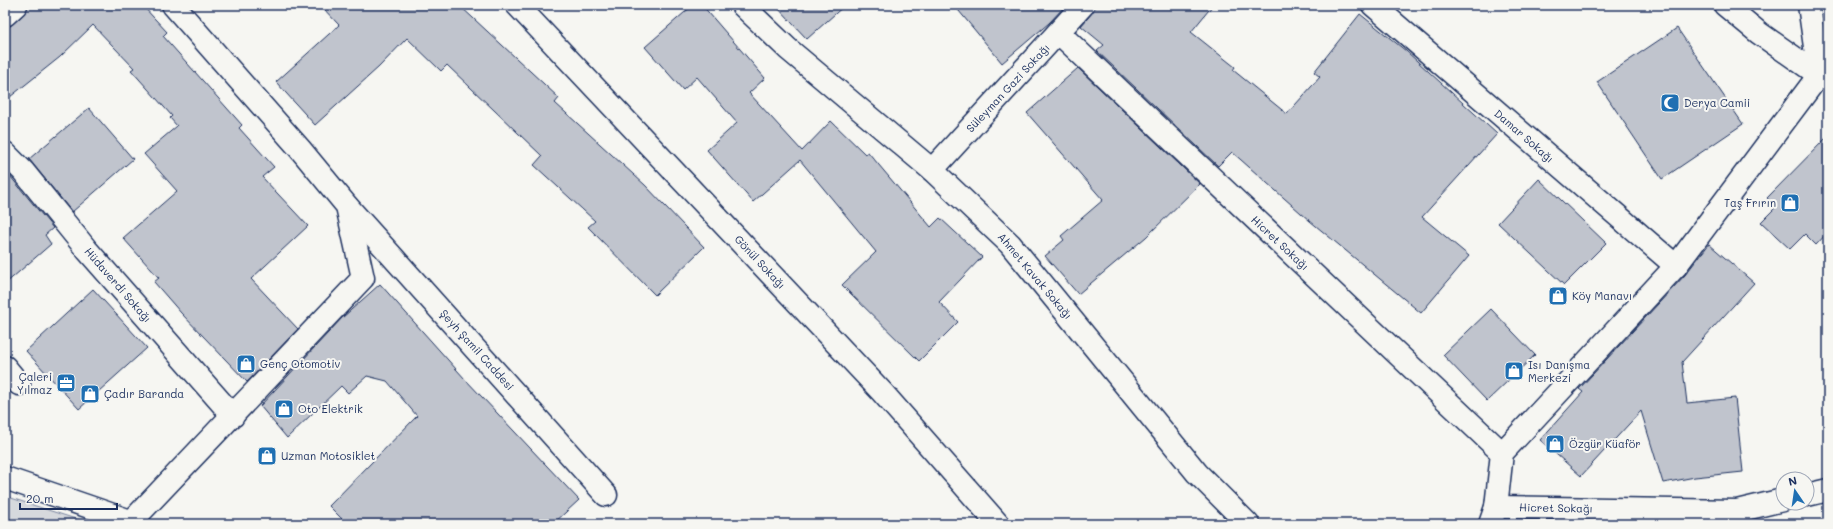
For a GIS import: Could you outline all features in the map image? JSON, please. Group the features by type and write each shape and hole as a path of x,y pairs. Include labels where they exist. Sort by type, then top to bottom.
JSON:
{"street":[{"path":"5,15 16,5"},
{"name":"Şeyh Şamil Caddesi","path":"173,5 300,149 347,206 606,495"},
{"name":"Gönül Sokağı","path":"517,5 882,392 998,524"},
{"name":"Ahmet Kavak Sokağı","path":"742,5 788,49 932,170 1010,244 1197,473 1248,524"},
{"name":"Süleyman Gazi Sokağı","path":"932,170 1083,5"},
{"name":"Damar Sokağı","path":"1373,5 1676,266"},
{"path":"1724,5 1759,33 1824,73"},
{"path":"1493,516 1502,453 1676,266 1824,73 1809,5"},
{"name":"Hicret Sokağı","path":"1059,33 1502,453"},
{"name":"Hüdaverdi Sokağı","path":"5,153 23,171 87,250 233,416"},
{"path":"5,478 135,522 363,278 347,206"},
{"path":"5,366 19,384"},
{"path":"1815,493 1828,490"},
{"name":"Hicret Sokağı","path":"1493,516 1742,517 1775,503"}],"shaded area":[{"path":"5,496 91,524 5,524"}],"building":[{"path":"28,5 142,5 167,32 163,36 242,125 239,128 274,167 262,177 308,226 251,279 298,329 247,382 181,313 154,282 159,278 123,238 177,191 144,154 177,126 170,118 172,116 131,70 134,68 93,25 60,57 5,101 5,27 13,24 24,14"},
{"path":"320,5 459,5 559,98 555,103 645,185 704,247 655,295 588,227 595,221 534,165 542,156 447,65 441,71 407,38 379,67 315,125 276,82 339,25"},
{"path":"693,5 702,5 765,78 749,93 802,151 831,121 865,154 868,152 931,227 940,218 982,257 939,302 958,322 919,361 842,285 876,252 800,160 753,202 707,150 737,123 697,77 683,90 645,47"},
{"path":"775,5 845,5 807,39"},
{"path":"954,5 1066,5 1049,23 1002,63"},
{"path":"1095,5 1213,5 1191,32 1235,67 1233,70 1287,114 1320,77 1314,72 1360,14 1406,51 1497,134 1422,217 1469,256 1421,313 1310,221 1232,152 1218,166 1097,51 1104,45 1081,26 1092,13"},
{"name":"Derya Camii","path":"1677,28 1743,124 1662,179 1597,82"},
{"path":"1078,68 1200,184 1146,237 1078,294 1045,256 1064,240 1061,236 1103,200 1027,113"},
{"path":"89,108 133,159 72,212 29,159"},
{"path":"1828,136 1828,232 1816,245 1805,234 1790,249 1761,222 1776,207 1767,198"},
{"path":"10,176 53,228 45,235 51,244 5,284 5,180"},
{"path":"1539,179 1606,243 1564,285 1498,223"},
{"path":"1709,244 1754,283 1682,362 1687,403 1735,398 1743,472 1695,477 1663,483 1641,411 1581,476 1540,440 1583,392 1579,389 1685,275"},
{"path":"380,284 465,379 579,500 553,524 347,524 329,506 417,416 387,381 367,376 348,393 341,386 287,438 260,406 342,318"},
{"path":"93,289 147,348 79,409 26,351"},
{"path":"1491,309 1535,355 1487,401 1443,355"}],"place":[{"name":"Derya Camii","path":"1670,103"},
{"name":"Taş Frırın","path":"1790,203"},
{"name":"Köy Manavı","path":"1558,296"},
{"name":"Genç Otomotiv","path":"246,364"},
{"name":"Isı Danışma Merkezi","path":"1514,371"},
{"name":"Çaleri Yılmaz","path":"66,383"},
{"name":"Çadır Baranda","path":"90,394"},
{"name":"Oto Elektrik","path":"284,409"},
{"name":"Özgür Küaför","path":"1555,444"},
{"name":"Uzman Motosiklet","path":"267,456"}]}
